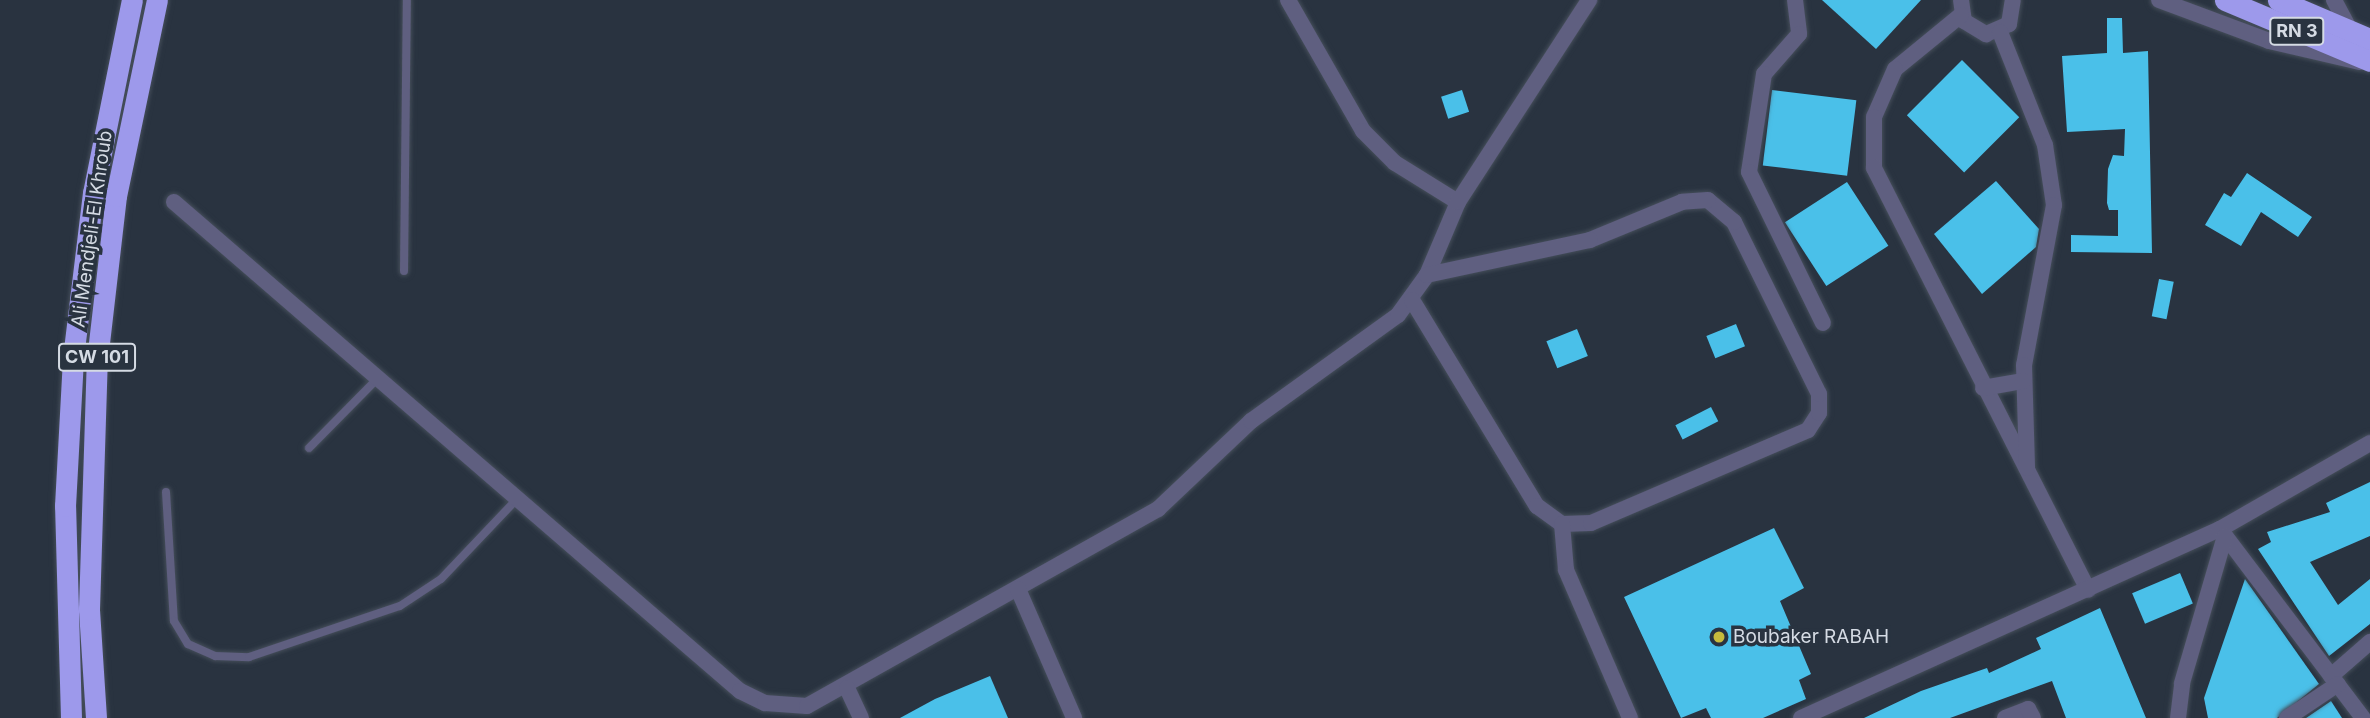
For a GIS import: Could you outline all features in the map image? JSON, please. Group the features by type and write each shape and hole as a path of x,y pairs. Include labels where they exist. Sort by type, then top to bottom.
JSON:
{"highway":[{"name":"Ali Mendjeli-El Khroub","path":"71,718 65,506 73,358 93,193 132,0"},
{"name":"Ali Mendjeli-El Khroub","path":"96,718 89,609 97,360 116,196 157,0"},
{"name":"RN 3","path":"2225,0 2370,62"},
{"name":"RN 3","path":"2278,0 2370,39"}],"street":[{"path":"1288,0 1363,131 1395,163 1458,202"},
{"path":"174,202 752,698 807,706 847,688 1158,509 1251,421 1412,300 1427,275 1458,202 1589,0"},
{"path":"1794,0 1799,34 1764,74 1749,172 1823,323"},
{"path":"2015,0 2012,19 2000,32 1980,33 1961,8 1895,69 1874,117 1871,143 1881,193 2088,590"},
{"path":"2159,0 2269,41 2370,62"},
{"path":"2334,0 2350,30"},
{"path":"2000,32 2045,145 2053,195 2051,238 2023,380 2027,473"},
{"path":"1412,300 1537,506 1562,524 1591,523 1808,430 1816,419 1819,394 1734,222 1716,203 1690,200 1590,240 1427,275"},
{"path":"1983,387 2023,380"},
{"path":"1801,718 2222,533 2370,443"},
{"path":"1562,524 1566,570 1630,718"},
{"path":"2222,533 2364,718"},
{"path":"2178,718 2182,683 2222,533"},
{"path":"1018,589 1074,718"},
{"path":"2287,718 2334,680 2370,642"},
{"path":"847,688 861,718"},
{"path":"2005,718 2028,709 2033,718"}],"lane":[{"path":"404,271 407,0"},
{"path":"309,448 378,378"},
{"path":"166,492 174,621 188,644 215,656 249,657 400,606 441,579 517,499"}],"building":[{"path":"1822,0 1921,0 1876,49"},
{"path":"2107,18 2122,18 2123,53 2148,51 2152,253 2071,252 2071,235 2118,236 2118,210 2109,210 2107,203 2108,169 2113,155 2124,156 2125,129 2067,132 2062,56 2107,53"},
{"path":"1962,60 2019,117 1964,172 1907,115"},
{"path":"1462,90 1469,112 1448,119 1441,97"},
{"path":"1772,90 1856,100 1847,176 1763,165"},
{"path":"2247,173 2312,217 2298,237 2261,212 2241,246 2205,225 2224,193 2231,197"},
{"path":"1996,181 2039,229 2036,247 1982,294 1934,234"},
{"path":"1847,182 1888,246 1826,286 1785,222"},
{"path":"2159,279 2174,282 2166,319 2152,316"},
{"path":"1736,324 1745,346 1715,358 1706,336"},
{"path":"1577,329 1588,356 1557,368 1546,341"},
{"path":"1711,407 1718,421 1683,439 1675,425"},
{"path":"2370,482 2370,536 2310,562 2338,605 2370,579 2370,624 2329,656 2258,549 2271,542 2267,532 2330,512 2326,503"},
{"name":"Boubaker RABAH","path":"1774,528 1804,588 1780,601 1811,674 1799,680 1806,699 1763,718 1711,718 1706,708 1681,718 1624,597"},
{"path":"2180,573 2193,603 2145,624 2132,593"},
{"path":"2245,579 2319,684 2277,718 2208,718 2204,698"},
{"path":"2100,608 2146,718 2066,718 2052,681 1950,718 1864,718 1921,691 1987,668 1989,673 2041,649 2036,638"},
{"path":"990,676 1008,718 900,718 935,699"},
{"path":"2331,701 2342,718 2306,718"}],"place":[{"name":"Boubaker RABAH","path":"1719,637"}]}
